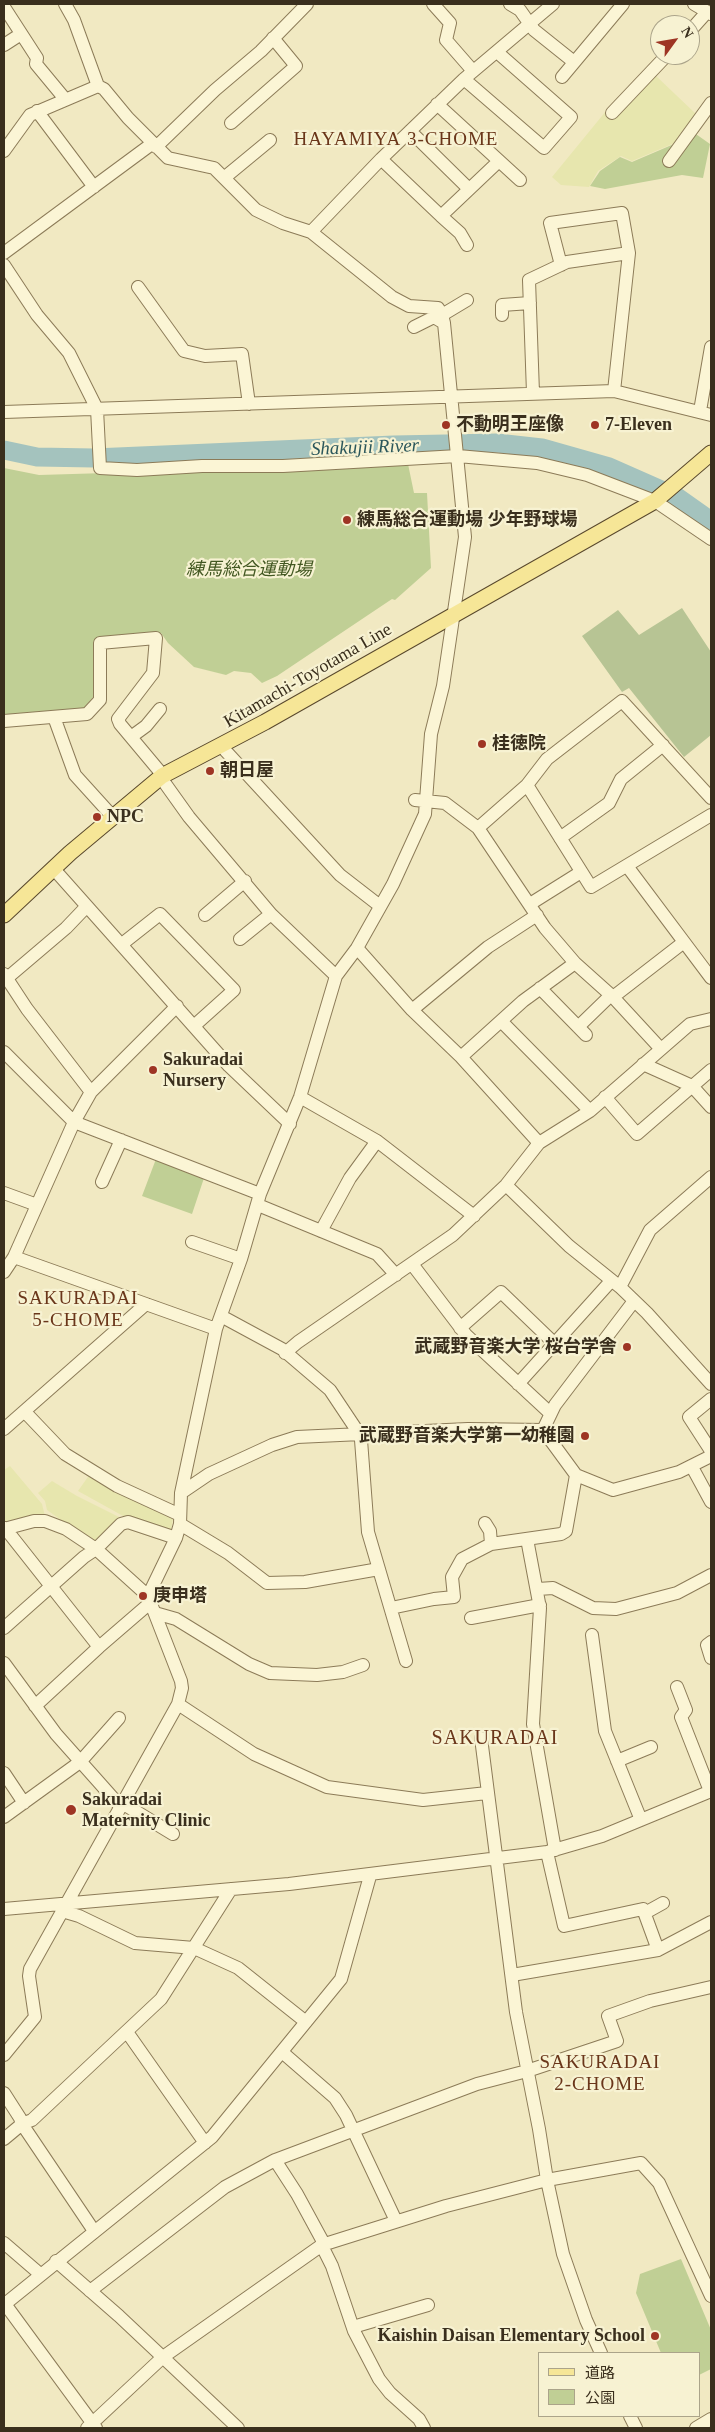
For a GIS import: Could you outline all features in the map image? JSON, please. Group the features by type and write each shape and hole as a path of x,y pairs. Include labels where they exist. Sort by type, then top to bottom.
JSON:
{"main road":[{"name":"Kitamachi-Toyotama Line","path":"4,915 53,868 162,776 222,747 655,501 711,453"}],"street":[{"path":"36,1706 99,1647 151,1604 176,1538 180,1520 181,1493 216,1329 241,1259 259,1199 300,1097 336,976 357,948 393,884 425,814 421,800 431,734 443,686 465,537 443,319 438,308 409,306 392,297 311,232 283,223 256,210 214,168 168,158 128,118 101,87 74,20 65,4"},
{"path":"4,253 155,145 273,38 306,4"},
{"path":"433,4 450,23 446,40 468,75 544,148 571,117 497,52"},
{"path":"510,4 520,10 530,25 574,62"},
{"path":"311,232 437,104 468,75 553,4"},
{"path":"562,77 624,4"},
{"path":"694,4 709,13"},
{"path":"4,7 37,58 36,64 65,99"},
{"path":"4,45 21,34"},
{"path":"231,123 296,66 273,38"},
{"path":"612,113 658,65"},
{"path":"6,141 30,115 37,111 101,87"},
{"path":"669,161 711,102"},
{"path":"437,104 520,180"},
{"path":"37,111 94,187"},
{"path":"410,131 470,189"},
{"path":"224,178 270,140"},
{"path":"381,159 460,233 467,245"},
{"path":"441,216 499,161"},
{"path":"560,265 550,223 622,213 629,253 614,391"},
{"path":"533,393 529,280 567,262 629,253"},
{"path":"4,265 37,315 70,353 97,410 100,468 137,470 202,466 283,466 458,454 537,463 586,475 655,501 711,539"},
{"path":"138,287 184,351 205,356 242,354 249,404"},
{"path":"443,319 467,300"},
{"path":"502,315 502,305 530,303"},
{"path":"414,327 434,317 443,319"},
{"path":"4,412 614,391 706,413 711,347"},
{"path":"4,722 87,714 100,700 100,643 156,638 153,672 118,719 162,776 164,782 189,817 271,914 336,976"},
{"path":"478,828 527,786 547,759 622,702 711,798"},
{"path":"131,737 146,726 160,709"},
{"path":"54,717 75,775 113,817"},
{"path":"560,838 609,803 621,778 663,745"},
{"path":"222,747 340,875 380,906"},
{"path":"527,786 591,888 711,815"},
{"path":"421,800 445,803 478,828 537,916 574,962 612,996 660,1048"},
{"path":"627,866 711,978"},
{"path":"53,868 195,1025 229,1066 290,1124"},
{"path":"530,904 581,872"},
{"path":"205,915 245,881"},
{"path":"87,906 66,928 5,977 91,1092"},
{"path":"122,944 160,914 234,990 195,1025"},
{"path":"240,939 271,914"},
{"path":"412,1010 488,947 537,916"},
{"path":"540,988 582,1031 612,996 684,942"},
{"path":"357,948 412,1010 462,1056 539,1143"},
{"path":"462,1056 540,988 574,962"},
{"path":"4,1272 14,1257 74,1122 91,1092 177,1006"},
{"path":"285,1353 298,1342 453,1236 506,1185 539,1143 590,1110 690,1024 711,1019"},
{"path":"501,1021 590,1110"},
{"path":"4,1052 74,1122 259,1199 321,1231 377,1254 396,1275"},
{"path":"643,1064 692,1086 711,1107"},
{"path":"605,1096 637,1134 711,1070"},
{"path":"300,1097 377,1140 474,1216"},
{"path":"102,1182 121,1140"},
{"path":"321,1231 350,1178 377,1140"},
{"path":"518,1384 554,1344 616,1284 650,1230 711,1176"},
{"path":"506,1185 569,1246 634,1300 711,1384"},
{"path":"4,1193 37,1205"},
{"path":"192,1242 241,1259"},
{"path":"14,1257 216,1329"},
{"path":"412,1264 460,1328 486,1356 550,1413"},
{"path":"460,1328 501,1292 554,1344"},
{"path":"543,1430 550,1413 634,1300"},
{"path":"4,1429 146,1304"},
{"path":"221,1316 285,1353 336,1397 360,1435 368,1532 406,1661"},
{"path":"711,1399 689,1417 711,1451"},
{"path":"25,1412 65,1454 117,1486 180,1520 267,1583 305,1582 379,1569"},
{"path":"181,1493 209,1474 286,1440 468,1429 543,1430"},
{"path":"543,1430 576,1475 612,1490 622,1489 692,1467 711,1456"},
{"path":"692,1467 711,1502"},
{"path":"391,1608 434,1598 454,1597 452,1577 462,1559 491,1544 561,1534 566,1531 576,1475"},
{"path":"99,1647 4,1529 34,1521 45,1521 66,1529 96,1549 151,1604 249,1664 270,1673 317,1675 343,1672 363,1665"},
{"path":"4,1628 84,1557 96,1549 121,1524 128,1522 176,1538"},
{"path":"485,1522 490,1531 491,1544"},
{"path":"527,1539 540,1605 533,1724 564,1926 643,1909 658,1950"},
{"path":"538,1589 552,1588 594,1608 620,1609 677,1593 711,1575"},
{"path":"4,2055 35,2017 29,1976 30,1969 178,1704 182,1688 181,1681 151,1604"},
{"path":"470,1618 540,1605"},
{"path":"592,1635 605,1731 641,1820"},
{"path":"711,1642 706,1645 711,1658"},
{"path":"4,1663 80,1762 121,1805 173,1834"},
{"path":"4,1908 64,1907 370,1876 551,1851 586,1842 711,1791 681,1717 686,1710 677,1687"},
{"path":"178,1704 254,1754 327,1786 423,1800 487,1793"},
{"path":"4,1817 80,1762 119,1718"},
{"path":"481,1738 516,2012 540,2129 547,2180 563,2254 586,2320 601,2352"},
{"path":"617,1761 651,1747"},
{"path":"4,1773 24,1803"},
{"path":"370,1876 341,1979 212,2137 5,2304 92,2427 163,2357 322,2244 547,2180 641,2163 659,2183 711,2293"},
{"path":"4,2139 22,2124 32,2120 161,1999 231,1889"},
{"path":"645,1913 662,1903"},
{"path":"64,1907 136,1943 194,1948 238,1968 306,2022"},
{"path":"512,1975 658,1950 711,1922"},
{"path":"90,2291 225,2187 275,2160 477,2084 527,2071 617,2041 608,2016 650,2001 710,1990"},
{"path":"126,2032 205,2143"},
{"path":"282,2052 335,2098 346,2115 396,2222"},
{"path":"4,2093 22,2124 94,2231"},
{"path":"275,2160 305,2207 322,2244 353,2327 379,2379 390,2393 418,2419 424,2428"},
{"path":"6,2249 40,2274"},
{"path":"56,2261 163,2357 238,2428"},
{"path":"353,2327 428,2305"},
{"path":"696,2428 711,2419"}],"green space":[{"path":"654,74 697,115 677,142 632,161 621,156 598,171 589,187 561,185 552,177 606,111 611,115"},
{"path":"693,132 710,144 703,178 682,175 605,189 590,186 600,171 620,157 632,162 674,144"},
{"name":"練馬総合運動場","path":"408,464 414,493 427,493 431,568 395,600 392,599 277,676 262,683 251,673 234,671 226,675 194,667 168,643 161,633 98,638 95,695 82,710 4,715 4,468 39,475"},
{"path":"682,608 711,652 711,735 684,757 629,688 622,692 582,636 618,610 639,635"},
{"path":"156,1159 204,1178 192,1214 142,1196"},
{"path":"10,1466 42,1504 45,1516 4,1524 4,1470"},
{"path":"90,1474 173,1518 171,1530 125,1517 78,1491"},
{"path":"52,1481 121,1518 99,1541 92,1542 47,1510 45,1501 38,1493"},
{"path":"681,2259 711,2330 711,2369 700,2374 700,2352 661,2352 636,2293 640,2274"}],"waterway":[{"name":"Shakujii River","path":"4,450 37,457 94,458 394,445 497,443 542,448 609,467 677,497 711,521"}],"place":[{"name":"不動明王座像","path":"446,425"},
{"name":"7-Eleven","path":"595,425"},
{"name":"練馬総合運動場 少年野球場","path":"347,520"},
{"name":"桂徳院","path":"482,744"},
{"name":"朝日屋","path":"210,771"},
{"name":"NPC","path":"97,817"},
{"name":"Sakuradai Nursery","path":"153,1070"},
{"name":"武蔵野音楽大学 桜台学舎","path":"627,1347"},
{"name":"武蔵野音楽大学第一幼稚園","path":"585,1436"},
{"name":"庚申塔","path":"143,1596"},
{"name":"Sakuradai Maternity Clinic","path":"71,1810"},
{"name":"Kaishin Daisan Elementary School","path":"655,2336"}],"district":[{"name":"HAYAMIYA 3-CHOME","path":"396,140"},
{"name":"SAKURADAI 5-CHOME","path":"78,1310"},
{"name":"SAKURADAI","path":"495,1739"},
{"name":"SAKURADAI 2-CHOME","path":"600,2074"}]}
